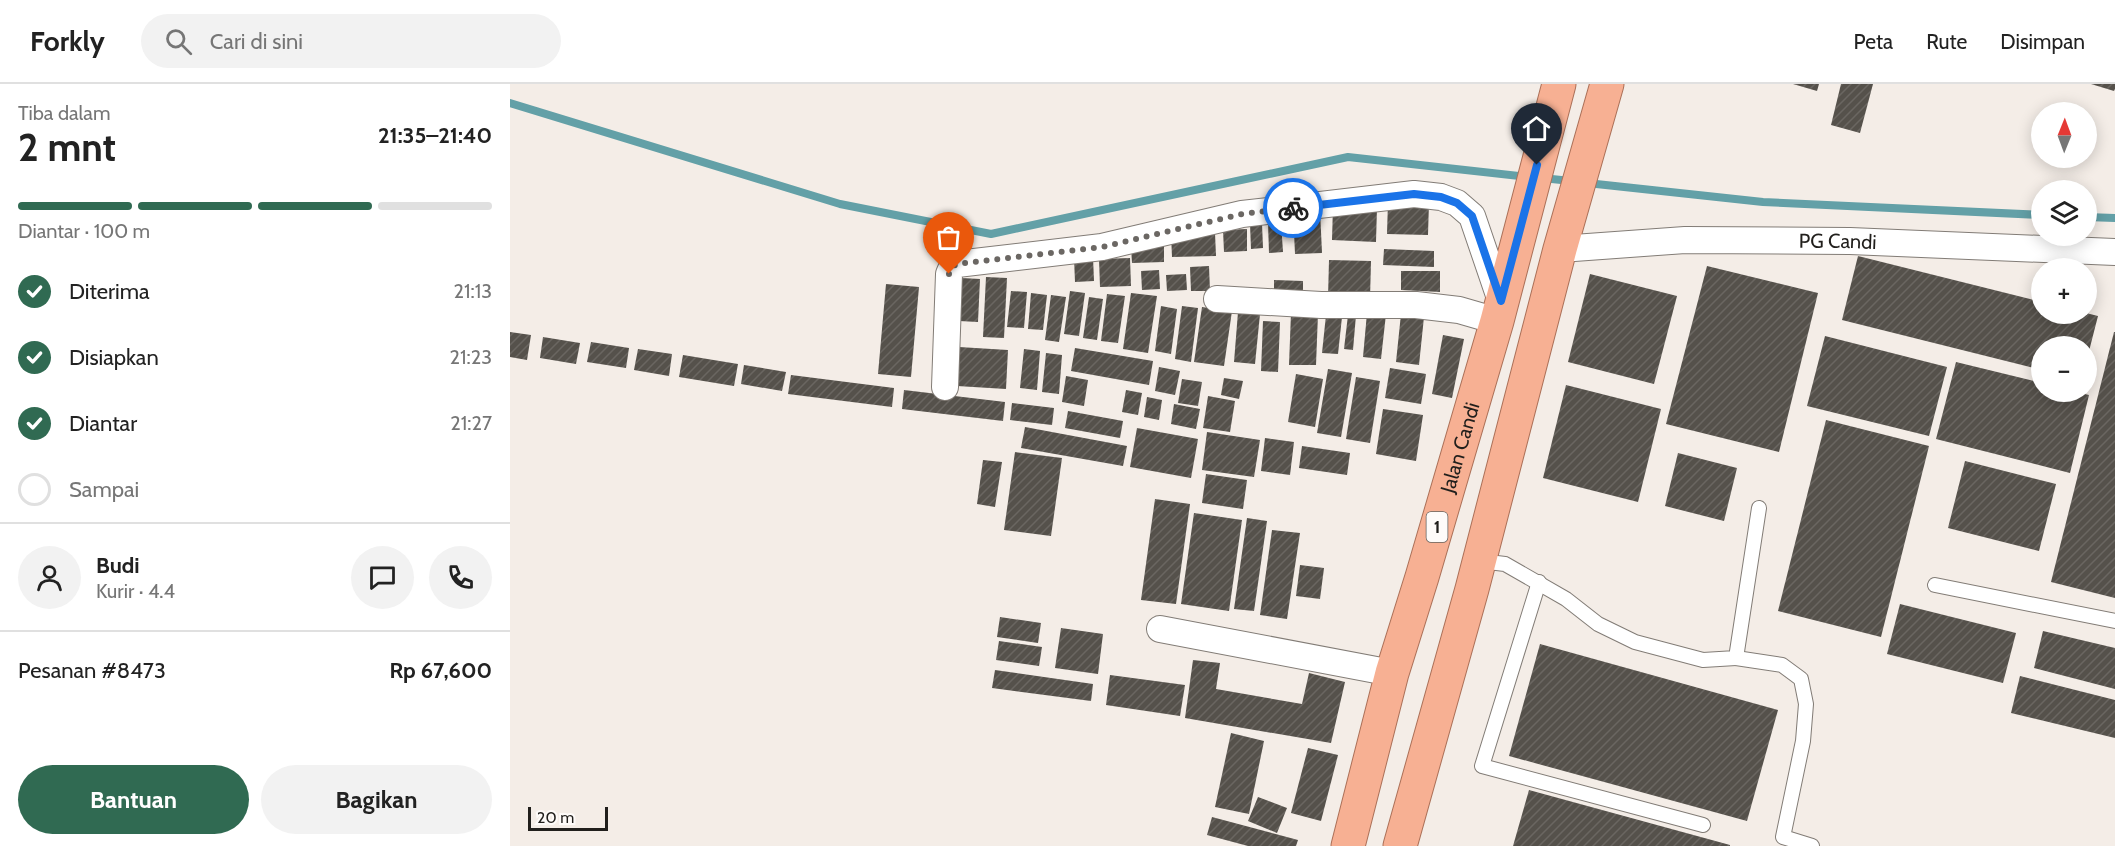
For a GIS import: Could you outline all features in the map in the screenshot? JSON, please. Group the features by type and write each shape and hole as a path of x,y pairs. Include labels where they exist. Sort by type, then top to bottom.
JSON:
{"highway":[{"name":"Jalan Candi","path":"1348,846 1392,673 1443,507 1499,311 1558,86"},
{"path":"1400,846 1476,575 1564,233 1601,105"},
{"path":"1443,507 1449,516 1456,520 1471,523 1490,521"},
{"path":"1422,577 1437,574 1459,579 1476,575"}],"street":[{"path":"945,387 949,274 952,267 957,264 1102,247 1242,214 1414,194 1441,197 1457,203 1472,216 1499,311 1459,310 1416,305 1321,305 1217,299"},
{"name":"PG Candi","path":"1564,233 1685,240 1850,241 2115,252"},
{"path":"1160,629 1392,673"}],"lane":[{"path":"1736,658 1759,508"},
{"path":"1476,575 1505,564 1566,599 1598,624 1635,642 1703,660 1736,658 1782,665 1801,679 1806,704 1803,741 1781,842 1812,846"},
{"path":"1539,582 1482,766 1703,825"},
{"path":"1935,585 2115,621"}],"building":[{"path":"1793,84 1819,84 1817,91"},
{"path":"1841,84 1873,84 1860,133 1831,125"},
{"path":"2091,84 2115,84 2115,89 2114,91"},
{"path":"1388,201 1429,202 1428,235 1387,234"},
{"path":"1333,206 1377,208 1376,242 1332,240"},
{"path":"1320,210 1322,253 1295,254 1293,211"},
{"path":"1281,222 1283,252 1269,253 1268,223"},
{"path":"1262,223 1263,248 1251,249 1250,224"},
{"path":"1247,229 1247,251 1224,252 1223,230"},
{"path":"1215,233 1216,256 1172,257 1171,234"},
{"path":"1164,246 1164,262 1132,263 1131,247"},
{"path":"1384,249 1434,251 1434,267 1383,265"},
{"path":"1858,256 2031,299 2031,324 2096,324 2093,336 2031,336 2031,367 1842,320"},
{"path":"1093,257 1094,281 1075,282 1074,258"},
{"path":"1130,258 1131,286 1100,287 1099,259"},
{"path":"1329,260 1371,261 1370,299 1328,298"},
{"path":"1209,266 1210,291 1191,291 1190,267"},
{"path":"1707,266 1818,293 1779,452 1666,424"},
{"path":"1159,270 1160,289 1142,290 1141,271"},
{"path":"1401,271 1440,271 1440,292 1401,290"},
{"path":"1186,274 1187,290 1167,291 1166,275"},
{"path":"1590,274 1677,296 1654,384 1568,362"},
{"path":"986,277 1007,278 1004,338 983,337"},
{"path":"962,278 980,279 978,322 959,321"},
{"path":"1274,280 1303,281 1303,299 1274,299"},
{"path":"886,284 919,287 911,377 878,374"},
{"path":"1011,291 1027,292 1024,328 1007,327"},
{"path":"1070,291 1085,293 1079,336 1064,334"},
{"path":"1031,293 1047,295 1043,330 1028,329"},
{"path":"1131,293 1157,296 1148,353 1123,349"},
{"path":"1107,294 1125,296 1118,343 1101,341"},
{"path":"1051,295 1066,297 1059,342 1045,340"},
{"path":"1089,297 1103,299 1097,340 1083,338"},
{"path":"1161,306 1177,309 1171,354 1155,351"},
{"path":"1182,306 1198,308 1191,362 1175,359"},
{"path":"1202,307 1232,311 1224,366 1194,362"},
{"path":"1238,312 1260,314 1255,364 1234,362"},
{"path":"1291,313 1318,314 1316,365 1289,365"},
{"path":"1367,313 1386,314 1381,359 1363,357"},
{"path":"1401,314 1424,317 1419,365 1396,362"},
{"path":"1326,315 1342,317 1338,354 1322,353"},
{"path":"1348,315 1356,315 1353,350 1344,349"},
{"path":"1263,321 1280,322 1278,372 1261,371"},
{"path":"510,332 531,335 527,360 510,357"},
{"path":"2115,332 2115,598 2051,582"},
{"path":"1443,335 1464,339 1452,398 1432,394"},
{"path":"1825,336 1947,367 1929,436 1807,406"},
{"path":"543,337 580,343 576,364 540,358"},
{"path":"591,342 629,348 626,368 587,362"},
{"path":"959,347 1008,350 1006,389 957,386"},
{"path":"1075,348 1153,361 1149,385 1071,371"},
{"path":"638,349 672,354 669,376 634,370"},
{"path":"1024,349 1040,351 1037,390 1020,388"},
{"path":"1046,353 1062,355 1059,394 1042,392"},
{"path":"683,355 738,364 734,386 679,377"},
{"path":"1956,362 2031,380 2031,402 2087,402 2070,473 1936,439"},
{"path":"744,365 786,372 782,391 741,384"},
{"path":"1159,367 1180,371 1175,395 1155,391"},
{"path":"1390,368 1426,374 1421,404 1385,398"},
{"path":"1328,369 1352,373 1341,437 1317,433"},
{"path":"1296,374 1323,379 1315,427 1288,422"},
{"path":"791,375 894,388 892,407 788,394"},
{"path":"1066,376 1088,380 1084,406 1062,402"},
{"path":"1356,377 1380,381 1370,443 1346,439"},
{"path":"1224,378 1243,381 1239,399 1221,395"},
{"path":"1182,379 1202,382 1198,406 1178,403"},
{"path":"1566,385 1661,409 1638,502 1543,478"},
{"path":"904,390 1005,402 1003,421 902,409"},
{"path":"1126,390 1142,393 1138,415 1122,412"},
{"path":"1208,396 1235,401 1230,432 1203,428"},
{"path":"1147,397 1162,400 1159,420 1144,417"},
{"path":"1012,403 1054,408 1052,425 1010,420"},
{"path":"1174,404 1200,409 1196,429 1171,424"},
{"path":"1383,409 1423,415 1416,461 1376,454"},
{"path":"1068,411 1123,421 1120,438 1065,428"},
{"path":"1826,420 1929,446 1881,637 1778,611"},
{"path":"1025,427 1127,446 1123,466 1021,448"},
{"path":"1137,428 1198,439 1191,478 1130,467"},
{"path":"1207,432 1260,440 1254,477 1202,470"},
{"path":"1265,438 1294,442 1290,475 1261,471"},
{"path":"1302,446 1350,453 1347,475 1299,468"},
{"path":"1015,452 1062,458 1051,536 1004,530"},
{"path":"1678,453 1737,468 1724,521 1665,506"},
{"path":"983,460 1002,462 995,507 977,504"},
{"path":"1965,461 2056,484 2039,551 1948,528"},
{"path":"1206,474 1247,480 1243,509 1202,503"},
{"path":"1155,499 1190,504 1176,604 1141,600"},
{"path":"1194,513 1242,520 1229,611 1181,604"},
{"path":"1247,518 1267,521 1254,611 1234,609"},
{"path":"1272,530 1300,533 1287,619 1260,615"},
{"path":"1300,565 1324,568 1320,599 1296,596"},
{"path":"1900,604 2016,633 2003,683 1887,654"},
{"path":"1000,617 1041,623 1038,643 997,637"},
{"path":"1061,628 1103,634 1098,674 1055,668"},
{"path":"2043,631 2115,648 2115,689 2034,668"},
{"path":"999,641 1042,647 1039,666 996,660"},
{"path":"1540,644 1778,710 1747,821 1509,756"},
{"path":"1193,660 1220,663 1216,689 1302,704 1309,673 1345,682 1331,743 1185,718"},
{"path":"995,670 1093,684 1091,701 992,688"},
{"path":"1110,675 1185,685 1180,716 1106,705"},
{"path":"2020,676 2115,700 2115,738 2011,713"},
{"path":"1231,733 1264,741 1249,814 1215,807"},
{"path":"1308,748 1338,755 1321,821 1291,813"},
{"path":"1529,790 1730,845 1730,846 1513,846"},
{"path":"1258,797 1287,808 1277,833 1248,821"},
{"path":"1212,817 1298,840 1296,846 1248,846 1207,835"}],"waterway":[{"path":"510,103 840,204 991,234 1348,157 1529,177"},
{"path":"1542,178 1571,181"},
{"path":"1587,183 1763,202 2031,214"},
{"path":"2097,217 2115,218"}],"way so far":[{"path":"949,274 952,267 957,264 1102,247 1242,214 1293,208"}],"route":[{"path":"1293,208 1414,194 1441,197 1457,203 1472,216 1501,301 1537,165"}]}
